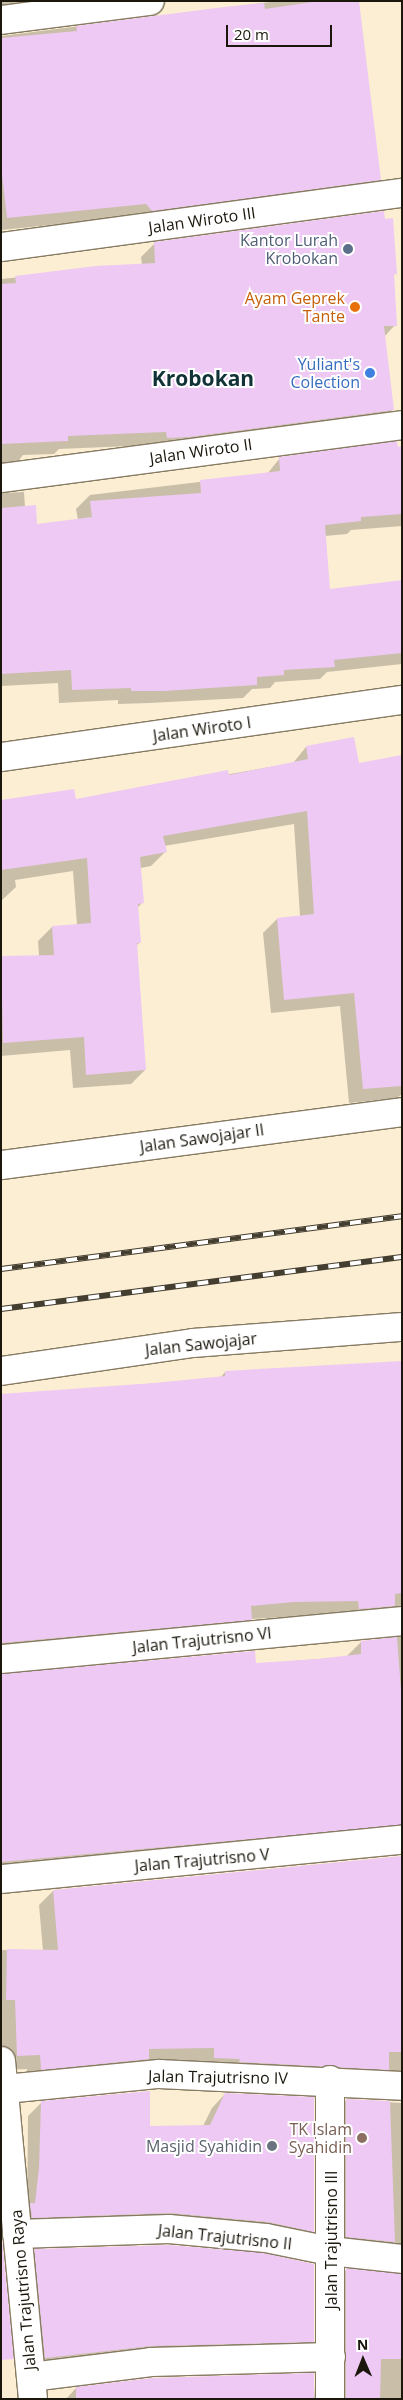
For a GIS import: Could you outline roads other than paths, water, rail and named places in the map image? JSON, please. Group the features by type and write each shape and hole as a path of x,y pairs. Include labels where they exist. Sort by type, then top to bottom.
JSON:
{"street":[{"path":"1,20 150,1"},
{"name":"Jalan Wiroto III","path":"1,247 402,193"},
{"name":"Jalan Wiroto II","path":"1,478 402,425"},
{"name":"Jalan Wiroto I","path":"1,758 402,700"},
{"name":"Jalan Sawojajar II","path":"1,1165 402,1112"},
{"name":"Jalan Sawojajar","path":"1,1371 193,1343 402,1327"},
{"name":"Jalan Trajutrisno VI","path":"1,1659 402,1620"},
{"name":"Jalan Trajutrisno V","path":"1,1879 402,1840"},
{"name":"Jalan Trajutrisno Raya","path":"1,2061 5,2089 8,2202 17,2234 32,2388"},
{"name":"Jalan Trajutrisno IV","path":"5,2089 159,2074 330,2080 402,2086"},
{"name":"Jalan Trajutrisno III","path":"330,2080 330,2399"},
{"name":"Jalan Trajutrisno II","path":"17,2234 168,2229 266,2238 330,2251 402,2259"},
{"path":"32,2388 151,2362 331,2357"}],"railway":[{"path":"1,1269 402,1216"},
{"path":"1,1309 402,1257"}],"place":[{"name":"Kantor Lurah Krobokan","path":"348,249"},
{"name":"Ayam Geprek Tante","path":"355,307"},
{"name":"Yuliant's Colection","path":"370,373"},
{"name":"TK Islam Syahidin","path":"362,2138"},
{"name":"Masjid Syahidin","path":"272,2146"}],"district":[{"name":"Krobokan","path":"203,378"}]}
